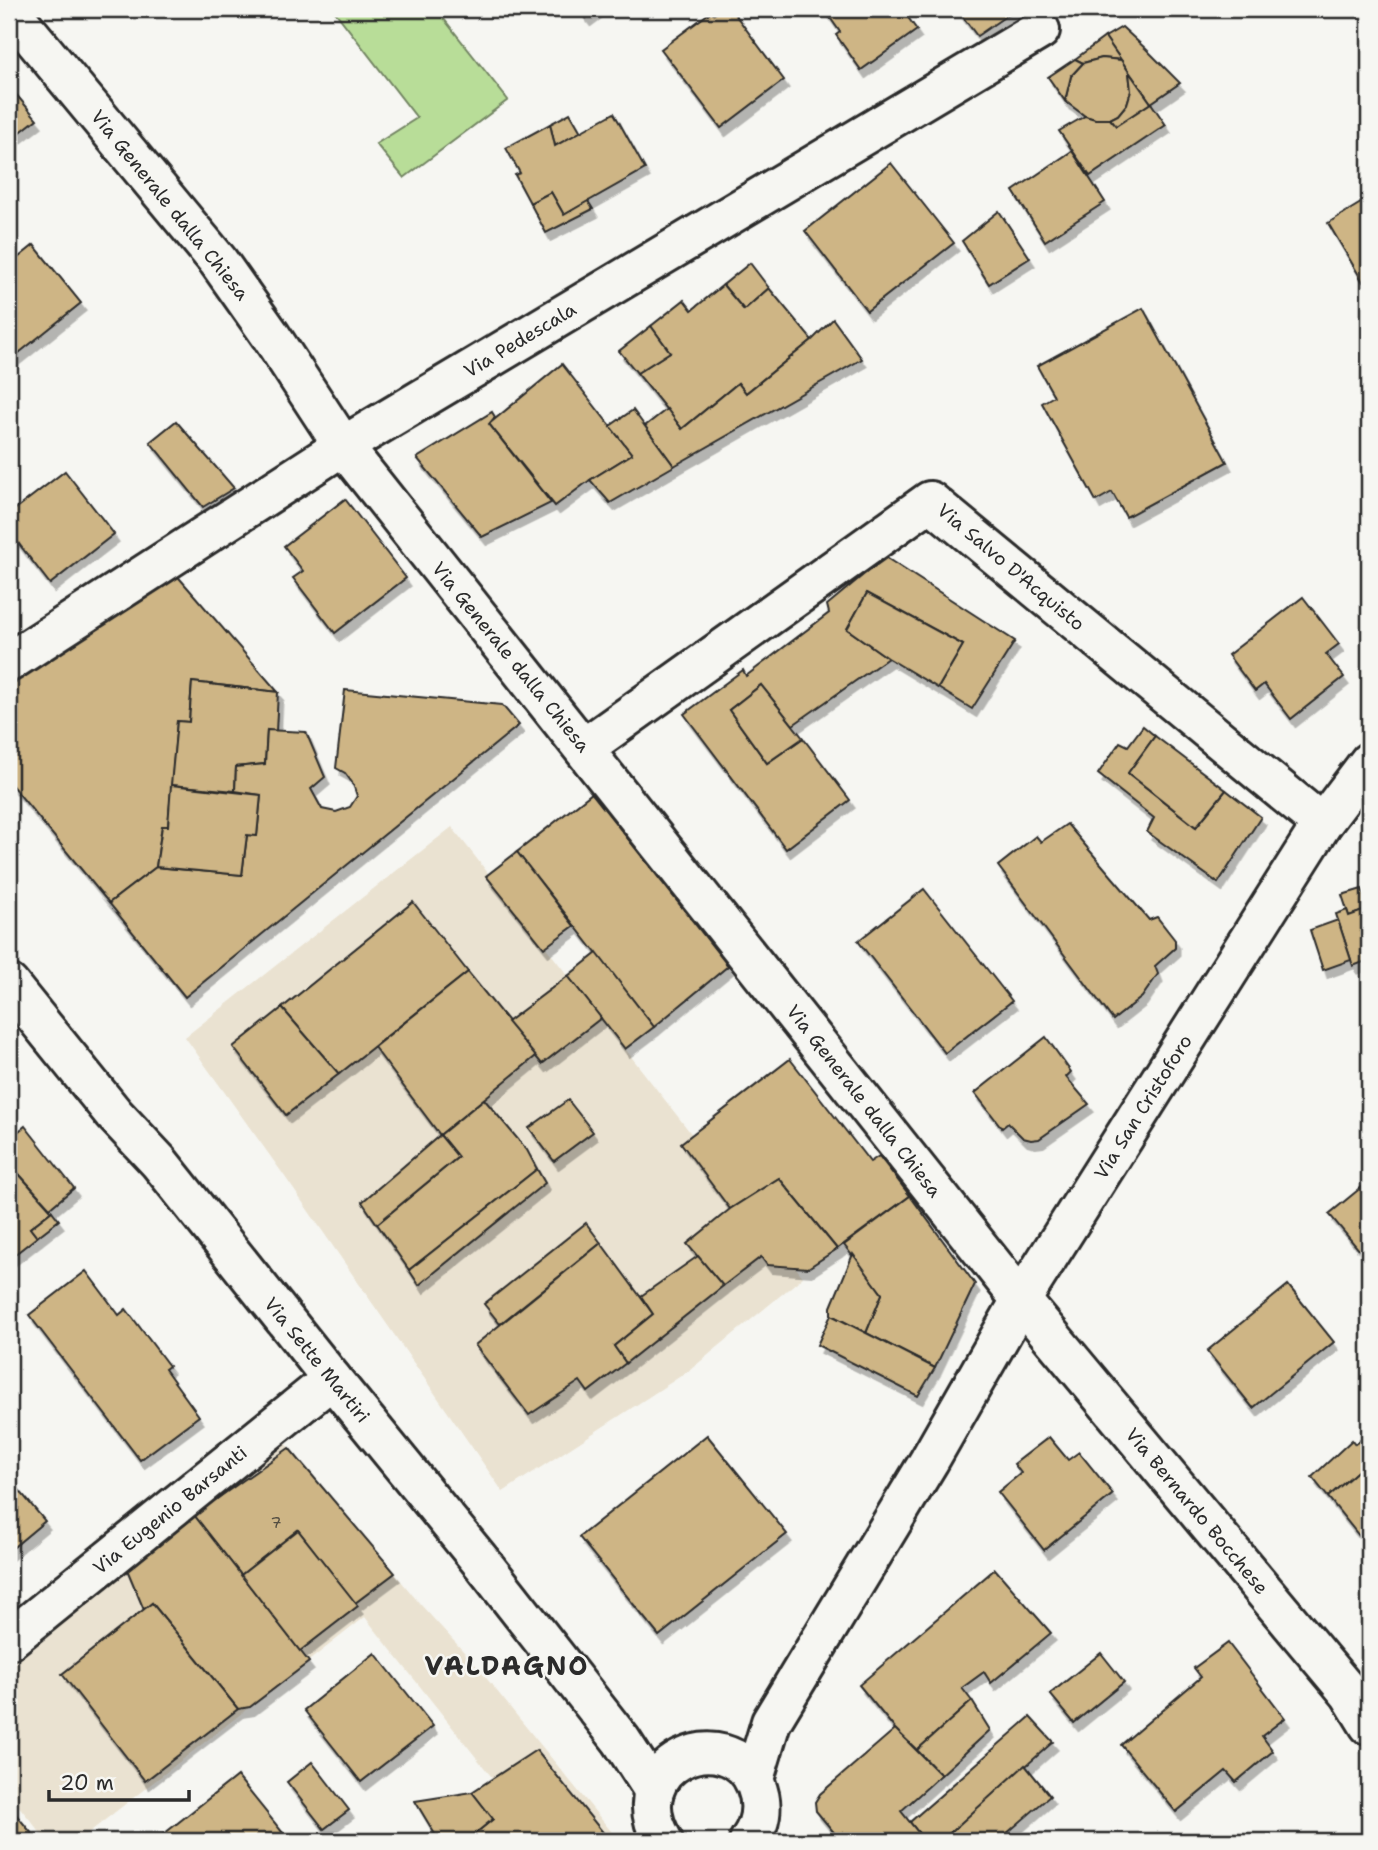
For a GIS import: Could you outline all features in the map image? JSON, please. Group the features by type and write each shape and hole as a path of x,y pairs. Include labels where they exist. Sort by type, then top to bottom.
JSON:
{"street":[{"name":"Via Generale dalla Chiesa","path":"9,9 218,261 343,446 1021,1300"},
{"name":"Via Pedescala","path":"9,662 343,446 1040,30"},
{"name":"Via Salvo D'Acquisto","path":"584,748 930,501 1322,824"},
{"name":"Via San Cristoforo","path":"758,1819 771,1722 929,1461 1021,1300 1322,824 1369,762"},
{"name":"Via Sette Martiri","path":"9,984 114,1114 159,1162 621,1740 656,1825"},
{"name":"Via Bernardo Bocchese","path":"1021,1300 1350,1694 1369,1725"},
{"name":"Via Eugenio Barsanti","path":"9,1640 331,1379"},
{"path":"656,1825 662,1775 675,1762 771,1722"},
{"path":"621,1740 727,1756 742,1765 758,1819"}],"shaded area":[{"path":"452,827 803,1277 690,1370 503,1492 185,1037"},
{"path":"278,1434 421,1605 474,1663 619,1841 456,1841 506,1795 365,1617 78,1841 47,1841 9,1794 9,1648"}],"green space":[{"path":"333,9 436,9 508,100 404,178 376,144 417,118"}],"building":[{"path":"579,9 598,9 586,18"},
{"path":"721,9 731,9 784,80 721,128 661,49 712,11 714,14"},
{"path":"824,9 902,9 917,30 861,70 836,35 840,32"},
{"path":"957,9 1016,9 977,36"},
{"path":"1122,27 1180,83 1151,103 1105,37"},
{"path":"1105,37 1121,60 1102,58 1083,63 1075,59"},
{"path":"1102,58 1121,60 1129,72 1131,91 1127,104 1118,115 1110,119 1085,116 1065,101 1071,76 1083,63"},
{"path":"1075,59 1083,63 1071,76 1065,101 1048,77"},
{"path":"1129,72 1151,103 1116,126 1110,119 1118,115 1127,104 1131,91"},
{"path":"14,92 37,119 9,141 9,96"},
{"path":"1151,103 1166,125 1090,176 1059,131 1085,116 1110,119 1116,126"},
{"path":"570,113 581,132 555,146 550,124"},
{"path":"614,113 645,169 564,215 551,192 530,203 515,175 520,173 506,148 550,124 555,146"},
{"path":"1072,151 1105,202 1045,241 1013,191"},
{"path":"891,163 954,243 867,311 805,231"},
{"path":"551,192 564,215 588,201 593,209 546,233 530,203"},
{"path":"1369,198 1369,292 1328,223"},
{"path":"999,211 1030,258 989,284 962,241"},
{"path":"34,245 81,303 9,361 9,265"},
{"path":"750,263 769,288 744,310 723,285"},
{"path":"723,285 744,310 769,288 812,340 746,393 738,383 682,429 637,373 670,352 651,326 684,300 692,310"},
{"path":"1143,308 1227,462 1126,517 1112,492 1096,501 1042,403 1054,396 1037,366"},
{"path":"833,319 862,359 674,466 645,426 667,409 682,429 738,383 746,393 812,340"},
{"path":"651,326 670,352 637,373 619,351"},
{"path":"562,364 632,454 555,506 489,424"},
{"path":"633,410 674,466 610,503 590,480 632,454 610,426"},
{"path":"492,412 495,417 489,424 551,503 482,537 417,458"},
{"path":"176,421 234,488 203,507 150,442"},
{"path":"65,471 114,534 50,584 9,531 9,514"},
{"path":"345,499 406,578 335,633 293,578 303,571 284,546"},
{"path":"885,557 1015,641 972,709 938,688 963,645 867,593 847,629 888,658 793,725 761,685 729,710 767,763 803,738 850,800 786,849 684,714 743,670 746,676 829,613 827,605"},
{"path":"174,572 278,692 192,682 189,722 177,721 168,826 162,826 156,867 109,903 9,782 9,673"},
{"path":"867,593 963,645 938,688 847,629"},
{"path":"1303,597 1339,644 1326,654 1344,677 1291,719 1264,684 1255,691 1228,655"},
{"path":"192,682 278,692 276,732 267,730 265,764 236,767 235,791 171,785 177,721 189,722"},
{"path":"761,685 803,738 767,763 729,710"},
{"path":"345,690 502,705 519,725 185,997 109,903 156,867 242,875 247,835 257,836 261,795 235,791 236,767 265,764 267,730 306,732 325,777 311,789 322,809 336,812 350,807 357,796 353,784 345,773 336,768"},
{"path":"1143,726 1155,736 1128,773 1196,827 1226,790 1261,817 1218,883 1147,832 1154,818 1098,774 1120,742 1128,746"},
{"path":"1155,736 1226,790 1196,827 1128,773"},
{"path":"171,785 261,795 257,836 247,835 242,875 156,867 162,826 168,826"},
{"path":"592,793 728,966 654,1027 517,852"},
{"path":"1067,824 1149,920 1157,917 1175,940 1175,948 1155,966 1158,974 1142,997 1113,1020 998,866 1036,836 1041,842"},
{"path":"517,852 574,926 544,948 486,876"},
{"path":"924,889 1012,1001 945,1053 858,941"},
{"path":"1362,889 1369,909 1349,916 1342,895"},
{"path":"413,902 468,972 339,1074 282,1008"},
{"path":"1369,909 1369,960 1353,966 1336,914 1347,910 1349,916"},
{"path":"1338,920 1351,960 1323,970 1310,930"},
{"path":"597,953 654,1027 625,1049 568,976"},
{"path":"468,972 536,1056 440,1135 374,1047"},
{"path":"568,976 601,1018 542,1064 507,1022"},
{"path":"282,1008 339,1074 286,1115 233,1047"},
{"path":"1046,1037 1071,1072 1066,1077 1089,1104 1039,1139 1031,1140 1023,1138 1008,1123 1002,1128 975,1093"},
{"path":"790,1059 870,1162 879,1156 910,1196 837,1249 779,1178 730,1209 681,1143"},
{"path":"484,1099 527,1150 537,1169 409,1270 377,1224 458,1157 440,1135"},
{"path":"568,1100 593,1132 554,1161 529,1128"},
{"path":"25,1126 74,1188 50,1208 9,1163 9,1139"},
{"path":"440,1135 458,1157 377,1224 362,1202"},
{"path":"9,1163 52,1211 30,1228 37,1237 9,1259"},
{"path":"537,1169 545,1183 419,1285 409,1270"},
{"path":"779,1178 837,1249 808,1268 767,1265 761,1257 723,1286 687,1244 730,1209"},
{"path":"1369,1181 1369,1262 1329,1214"},
{"path":"910,1196 975,1284 935,1368 866,1333 882,1294 844,1245"},
{"path":"52,1211 59,1220 37,1237 30,1228"},
{"path":"586,1223 601,1243 500,1324 484,1304"},
{"path":"601,1243 653,1314 614,1346 626,1363 588,1392 580,1381 529,1415 475,1345"},
{"path":"853,1254 882,1294 866,1333 831,1315 831,1307"},
{"path":"698,1256 723,1286 626,1363 614,1346 653,1314 641,1296"},
{"path":"86,1271 119,1315 126,1309 169,1366 165,1369 199,1416 140,1460 29,1315"},
{"path":"1288,1285 1334,1342 1253,1408 1207,1351"},
{"path":"831,1315 935,1368 918,1396 817,1345"},
{"path":"1369,1433 1369,1461 1328,1497 1312,1477 1352,1440 1355,1444"},
{"path":"707,1435 787,1534 659,1636 579,1537"},
{"path":"1049,1437 1068,1460 1079,1452 1113,1494 1044,1550 998,1492 1021,1473 1014,1464"},
{"path":"289,1448 395,1573 355,1603 298,1530 241,1575 194,1515"},
{"path":"1369,1461 1369,1558 1363,1551 1367,1546 1328,1497"},
{"path":"9,1478 45,1521 9,1551"},
{"path":"194,1515 309,1662 250,1707 238,1709 152,1603 144,1610 126,1567"},
{"path":"298,1530 358,1606 300,1651 241,1575"},
{"path":"995,1569 1051,1633 991,1683 984,1672 962,1688 972,1701 917,1750 895,1729 859,1685"},
{"path":"152,1603 238,1709 145,1781 62,1674"},
{"path":"1228,1643 1285,1718 1262,1736 1273,1751 1236,1782 1226,1771 1176,1812 1121,1745 1201,1677 1194,1668"},
{"path":"375,1653 433,1726 361,1782 304,1710"},
{"path":"1101,1653 1124,1682 1074,1723 1050,1694"},
{"path":"972,1701 990,1730 941,1775 917,1750"},
{"path":"1030,1717 1053,1742 941,1841 925,1841 910,1822"},
{"path":"895,1729 941,1775 901,1811 925,1841 841,1841 816,1811 815,1802 820,1794"},
{"path":"536,1750 610,1841 466,1841 493,1819 472,1792"},
{"path":"312,1762 349,1810 324,1829 287,1782"},
{"path":"1025,1765 1050,1796 998,1841 941,1841"},
{"path":"237,1776 287,1838 282,1841 155,1841"},
{"path":"472,1792 493,1819 466,1841 439,1841 415,1801"},
{"path":"9,1806 38,1841 9,1841"}],"district":[{"name":"VALDAGNO","path":"507,1665"}]}
